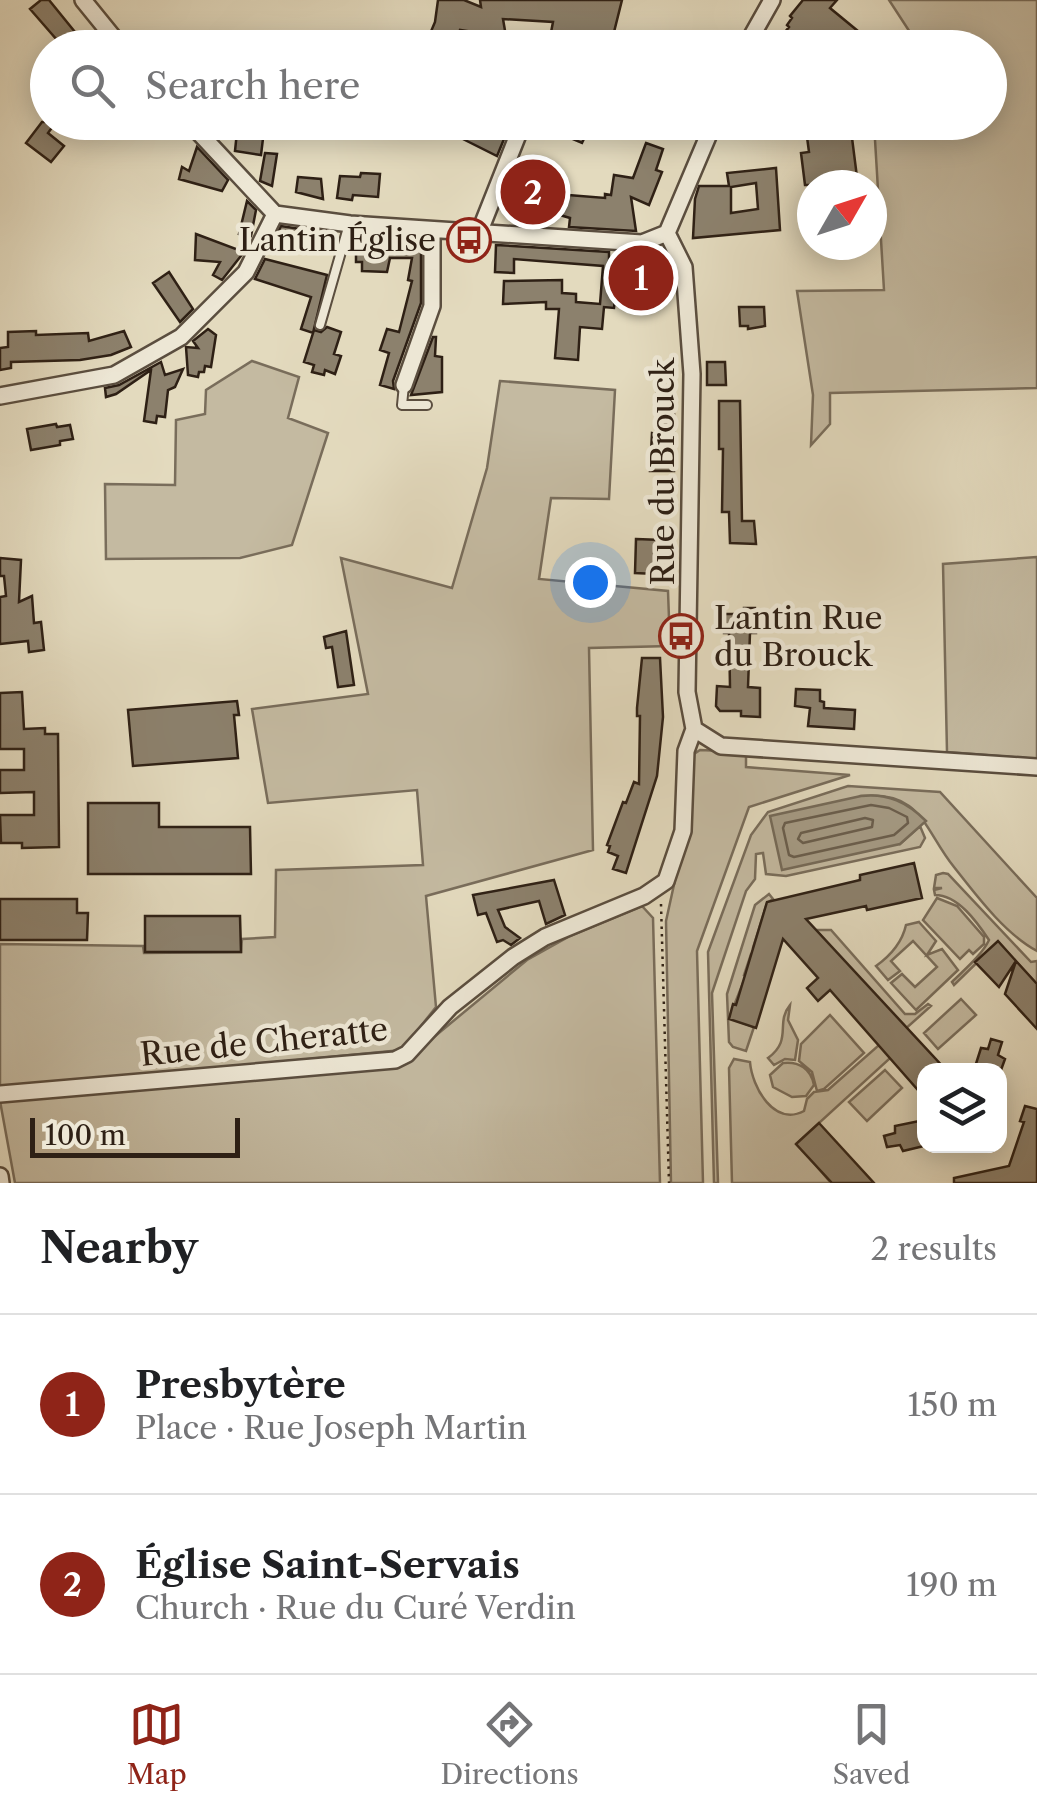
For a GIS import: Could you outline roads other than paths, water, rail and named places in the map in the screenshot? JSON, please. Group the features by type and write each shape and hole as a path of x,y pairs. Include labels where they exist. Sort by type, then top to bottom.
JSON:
{"street":[{"path":"83,0 107,30"},
{"path":"755,30 772,0"},
{"path":"206,140 275,214 350,224 642,243 667,234 706,140"},
{"path":"479,232 515,140"},
{"path":"0,396 114,375 180,337 246,272 275,214"},
{"path":"404,385 432,306 432,230"},
{"name":"Rue du Brouck","path":"660,888 683,831 686,752 694,730 687,692 692,374 684,267 667,234"},
{"path":"694,730 721,746 1037,767"},
{"name":"Rue de Cheratte","path":"0,1094 395,1060 406,1054 450,1006 545,937 660,888"},
{"path":"0,1176 2,1183"}],"lane":[{"path":"320,325 350,224"},
{"path":"404,385 402,405 428,405"}],"water":[{"path":"861,796 896,800 926,821 900,844 782,870 770,816"}],"place":[{"name":"Église Saint-Servais","path":"533,192"},
{"name":"Lantin Église","path":"469,240"},
{"name":"Presbytère","path":"641,278"},
{"name":"Lantin Rue du Brouck","path":"681,636"}]}
